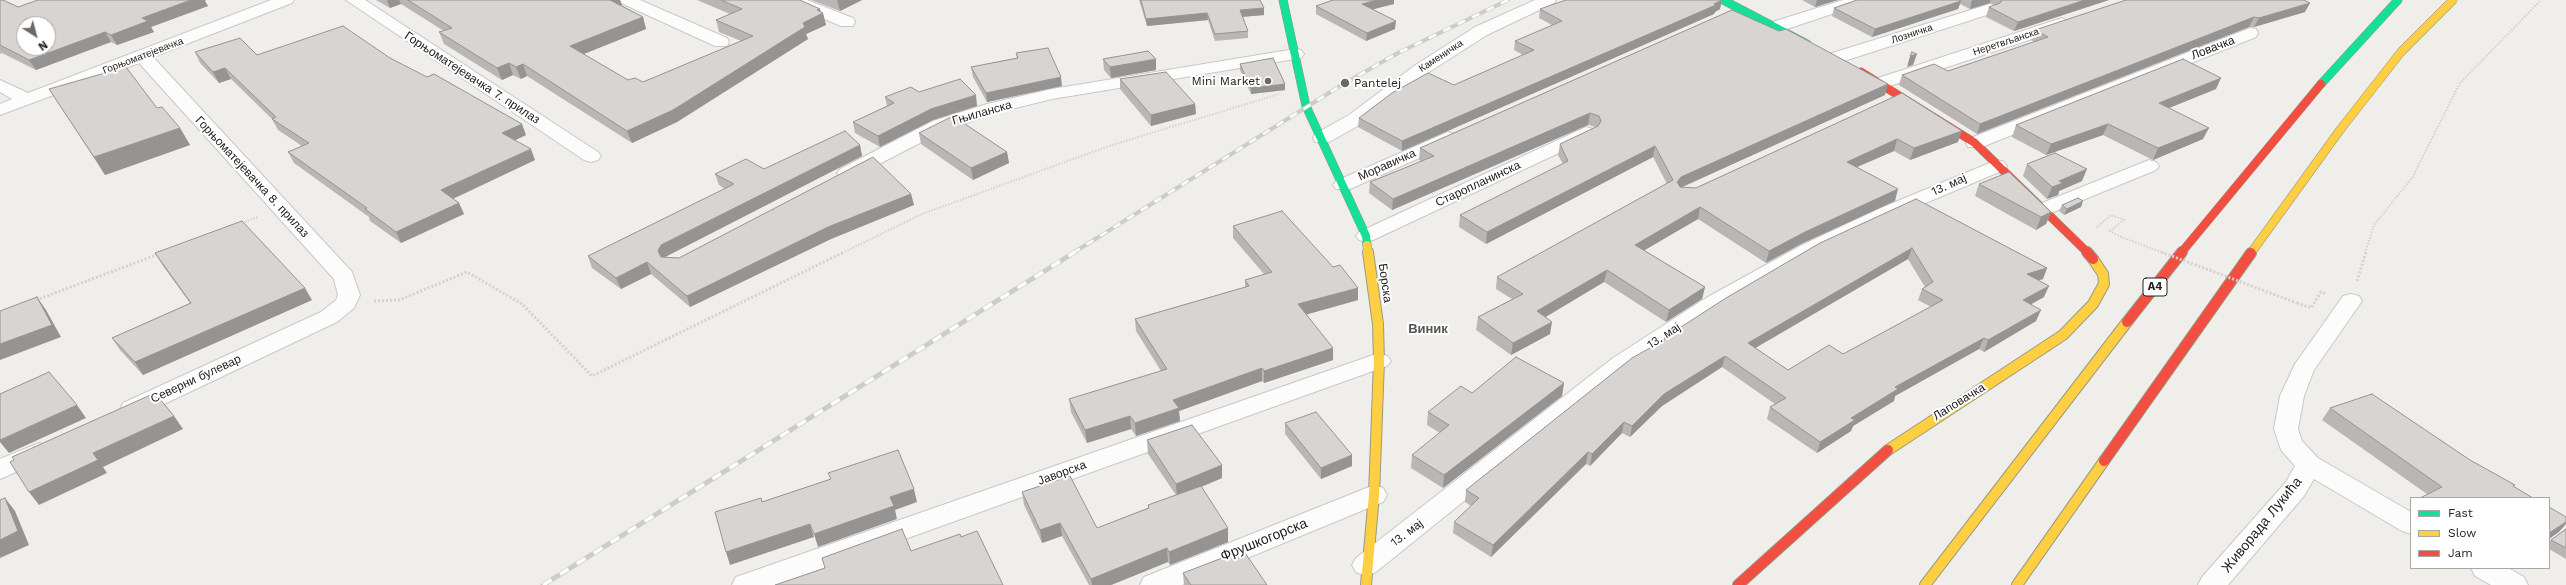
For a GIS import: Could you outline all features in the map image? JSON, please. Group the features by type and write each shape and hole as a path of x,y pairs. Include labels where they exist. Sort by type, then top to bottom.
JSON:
{"main road":[{"name":"Борска","path":"1283,0 1306,106 1366,236 1378,324 1374,495 1366,575"},
{"name":"A4","path":"1925,585 2060,407 2222,201 2333,69 2398,0"},
{"path":"2017,585 2181,350 2340,130 2401,52 2453,0"},
{"path":"1731,5 1815,48"},
{"name":"Лаповачка","path":"1738,585 1897,442 2063,335 2093,304 2104,284 2103,274 2098,266 2044,209 1975,144 1881,83 1842,62"}],"street":[{"name":"Горњоматејевачка 7. прилаз","path":"354,0 590,156"},
{"path":"627,0 721,42"},
{"path":"793,0 847,22"},
{"name":"Каменичка","path":"1322,138 1356,119 1420,70 1480,31 1548,0"},
{"path":"1775,27 1858,0"},
{"name":"Горњоматејевачка","path":"0,110 142,56 271,2"},
{"path":"1716,19 1731,5"},
{"name":"Лозничка","path":"1842,62 1990,9"},
{"name":"Неретвљанска","path":"1881,83 2077,18"},
{"name":"Ловачка","path":"1975,144 2250,33"},
{"name":"Гњиланска","path":"828,183 940,125 993,108 1052,94 1295,54"},
{"name":"Горњоматејевачка 8. прилаз","path":"142,56 344,277 349,295 346,303"},
{"path":"0,85 28,100"},
{"path":"1878,105 1899,95"},
{"name":"Моравичка","path":"1343,185 1463,132"},
{"name":"Старопланинска","path":"1366,236 1589,132"},
{"name":"13. мај","path":"1366,575 1621,363 1714,303 1809,249 1904,205 1997,166"},
{"path":"2044,209 2149,166"},
{"path":"2351,301 2303,370 2292,396 2286,429 2290,444 2309,464 2410,523"},
{"name":"Северни булевар","path":"114,417 328,317 346,303"},
{"name":"Јаворска","path":"746,585 1378,361"},
{"path":"0,470 57,444"},
{"name":"Живорада Лукића","path":"2212,585 2295,490 2309,464"},
{"name":"Фрушкогорска","path":"1154,585 1374,495"},
{"path":"2487,569 2514,585"}],"path":[{"path":"2351,301 2374,225 2412,178 2460,82 2540,0"},
{"path":"346,303 400,300 467,272 522,304 592,376 922,214 1109,146 1302,88"},
{"path":"237,225 282,208"},
{"path":"2092,232 2111,215 2124,220 2110,231 2121,237 2297,303 2311,308 2321,292 2328,295"},
{"path":"30,302 163,252"}],"building":[{"path":"0,0 18,7 38,0 191,0 142,18 148,21 111,35 105,32 56,50 56,16 16,16 16,53 0,45"},
{"path":"408,0 610,0 643,17 570,46 628,80 635,78 643,82 753,36 716,20 742,9 721,0 800,0 820,9 817,10 823,13 803,23 805,27 673,110 627,131 523,64 516,67 509,63 497,68 439,32 452,28"},
{"path":"1141,0 1260,0 1264,8 1240,10 1248,31 1215,34 1207,13 1146,19"},
{"path":"1333,0 1377,0 1362,4 1396,21 1367,33 1316,6"},
{"path":"1566,0 1722,0 1714,4 1716,5 1402,141 1359,118 1392,93 1428,73 1454,85 1534,50 1515,41 1562,21 1540,9"},
{"path":"1857,0 1961,1 1875,29 1834,8"},
{"path":"2002,0 2085,0 2018,22 1989,7 2000,3"},
{"path":"2126,0 2304,0 2310,3 2259,18 2254,17 1980,124 1902,75 1934,64 1948,71 2048,37 2035,30"},
{"path":"1732,10 1779,31 1786,29 1888,84 1681,177 1677,182 1680,187 1696,188 1902,93 1962,131 1914,148 1897,139 1847,162 1898,189 1805,232 1769,251 1700,207 1635,245 1705,287 1669,310 1607,270 1537,311 1552,322 1513,343 1478,317 1523,294 1497,277 1673,180 1655,146 1487,232 1460,215 1568,161 1560,144 1598,126 1601,121 1599,116 1590,113 1393,199 1370,182 1434,156 1420,148"},
{"path":"343,26 390,58 427,77 434,74 522,124 502,133 531,149 441,190 459,203 396,232 365,209 367,208 288,152 309,143 272,119 276,117 225,68 213,72 195,52 240,38 257,55"},
{"path":"1048,48 1061,77 986,93 971,67 1018,58 1016,53"},
{"path":"1148,51 1156,59 1110,67 1103,59"},
{"path":"1912,52 1917,54 1910,56"},
{"path":"21,56 40,56 29,60"},
{"path":"1273,58 1285,84 1251,88 1240,64"},
{"path":"2183,59 2221,78 2159,103 2209,128 2158,148 2108,124 2051,144 2016,125"},
{"path":"126,67 157,108 162,107 180,128 94,157 49,89"},
{"path":"1166,72 1195,104 1151,115 1120,79"},
{"path":"960,79 976,95 931,109 878,136 853,122 894,103 885,97 911,87 919,92"},
{"path":"953,116 1007,152 971,168 919,133"},
{"path":"845,131 860,145 661,245 658,251 661,257 679,258 873,157 911,194 828,227 687,296 647,262 616,278 588,256 734,184 715,174 746,159 764,169"},
{"path":"2055,153 2087,169 2059,181 2063,183 2052,187 2027,164"},
{"path":"2009,172 2051,212 2041,217 1979,184"},
{"path":"2078,198 2083,201 2067,209 2062,205"},
{"path":"1916,199 2047,268 2027,274 2049,286 2023,300 2041,310 1988,340 1984,338 1895,387 1898,389 1851,418 1855,420 1820,442 1770,407 1786,398 1725,356 1664,394 1632,426 1624,422 1592,454 1588,452 1493,545 1454,522 1479,498 1466,490 1632,358 1666,339 1664,338 1726,298 1820,243","holes":["1912,248 1933,282 1922,289 1943,300 1843,354 1829,345 1788,370 1748,343"]},
{"path":"1282,211 1333,267 1340,265 1358,288 1298,304 1333,348 1264,371 1262,368 1173,400 1179,408 1135,423 1130,416 1085,430 1069,399 1167,369 1135,319 1249,286 1245,280 1272,272 1233,226"},
{"path":"242,221 305,288 135,362 112,338 191,303 155,253"},
{"path":"37,297 52,325 0,344 0,311"},
{"path":"1516,357 1564,383 1444,475 1412,455 1449,425 1428,412 1461,386 1472,393"},
{"path":"49,372 77,405 0,440 0,394"},
{"path":"155,393 174,416 93,453 98,460 29,492 10,462 14,460 12,457"},
{"path":"2372,394 2470,460 2515,485 2513,486 2531,497 2422,497 2442,487 2330,408"},
{"path":"1316,412 1352,455 1321,468 1285,423"},
{"path":"1192,425 1222,465 1176,484 1147,440"},
{"path":"898,450 914,489 890,497 894,506 814,534 810,524 726,552 715,512 761,498 762,502 831,479 828,473"},
{"path":"1070,476 1097,528 1149,508 1148,505 1201,486 1228,528 1169,552 1167,548 1091,579 1060,523 1040,530 1022,492"},
{"path":"5,498 18,531 0,540 0,500"},
{"path":"2550,508 2566,517 2566,522 2550,532"},
{"path":"902,529 911,551 960,534 961,537 977,531 1003,585 775,585 825,568 822,558"},
{"path":"2566,529 2566,548 2551,540"},
{"path":"1243,550 1267,585 1191,585 1183,573"}],"railway":[{"path":"1073,253 1345,83 1398,53 1508,0"},
{"path":"543,585 1075,252"}],"traffic: fast":[{"path":"1283,0 1306,106 1366,236 1367,245"},
{"path":"1723,0 1807,44"},
{"path":"2321,84 2398,0"}],"traffic: slow":[{"path":"2251,253 2340,130 2401,52 2453,0"},
{"path":"1366,585 1374,495 1379,361 1378,324 1367,245"},
{"path":"1888,450 2063,335 2093,304 2104,284 2103,274 2093,259"},
{"path":"1925,585 2127,322"},
{"path":"2017,585 2104,461"}],"traffic: jam":[{"path":"1861,72 1975,143 2072,236 2093,259"},
{"path":"2127,322 2217,207 2321,84"},
{"path":"2104,461 2251,253"},
{"path":"1738,585 1888,450"}],"place":[{"name":"Mini Market","path":"1268,81"},
{"name":"Pantelej","path":"1345,83"}],"district":[{"name":"Виник","path":"1428,329"}]}
